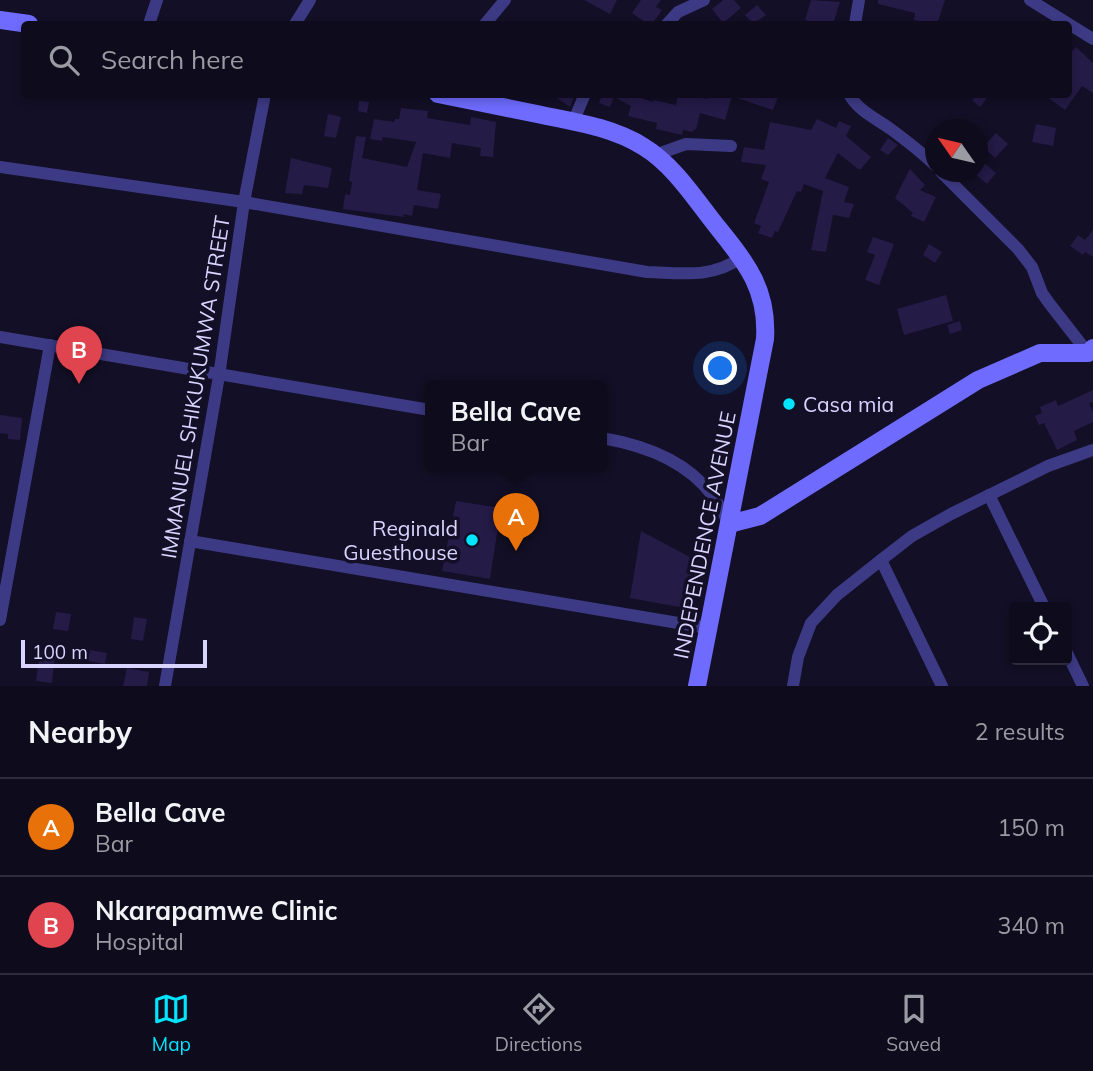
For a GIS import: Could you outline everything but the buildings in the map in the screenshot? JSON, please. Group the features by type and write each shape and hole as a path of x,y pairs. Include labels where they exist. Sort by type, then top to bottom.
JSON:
{"street":[{"path":"150,21 157,0"},
{"path":"297,21 310,0"},
{"path":"488,21 505,0"},
{"path":"677,6 705,0"},
{"path":"856,21 859,0"},
{"path":"1030,0 1064,21"},
{"path":"0,19 21,23"},
{"path":"1072,26 1093,39"},
{"name":"IMMANUEL SHIKUKUMWA STREET","path":"164,686 219,376 244,202 264,98"},
{"name":"INDEPENDENCE AVENUE","path":"459,98 573,122 627,138 654,155 675,175 742,257 762,295 765,339 697,686"},
{"path":"573,122 582,98"},
{"path":"851,98 861,109 925,157"},
{"path":"654,155 686,144 731,146"},
{"path":"0,167 244,202 647,272 718,271 742,257"},
{"path":"951,182 1018,249 1032,267 1049,303 1090,351"},
{"path":"0,337 425,409"},
{"path":"0,620 50,345"},
{"path":"607,440 642,447 675,463 712,495 729,524 760,516 978,380 1040,353 1090,351"},
{"path":"793,686 798,657 811,623 837,595 881,560 912,536 989,495 1048,466 1093,450"},
{"path":"989,495 1042,602"},
{"path":"190,541 708,628"},
{"path":"881,560 942,686"},
{"path":"1072,663 1083,686"}],"place":[{"name":"Nkarapamwe Clinic","path":"79,384"},
{"name":"Casa mia","path":"789,404"},
{"name":"Reginald Guesthouse","path":"472,540"},
{"name":"Bella Cave","path":"516,551"}]}
